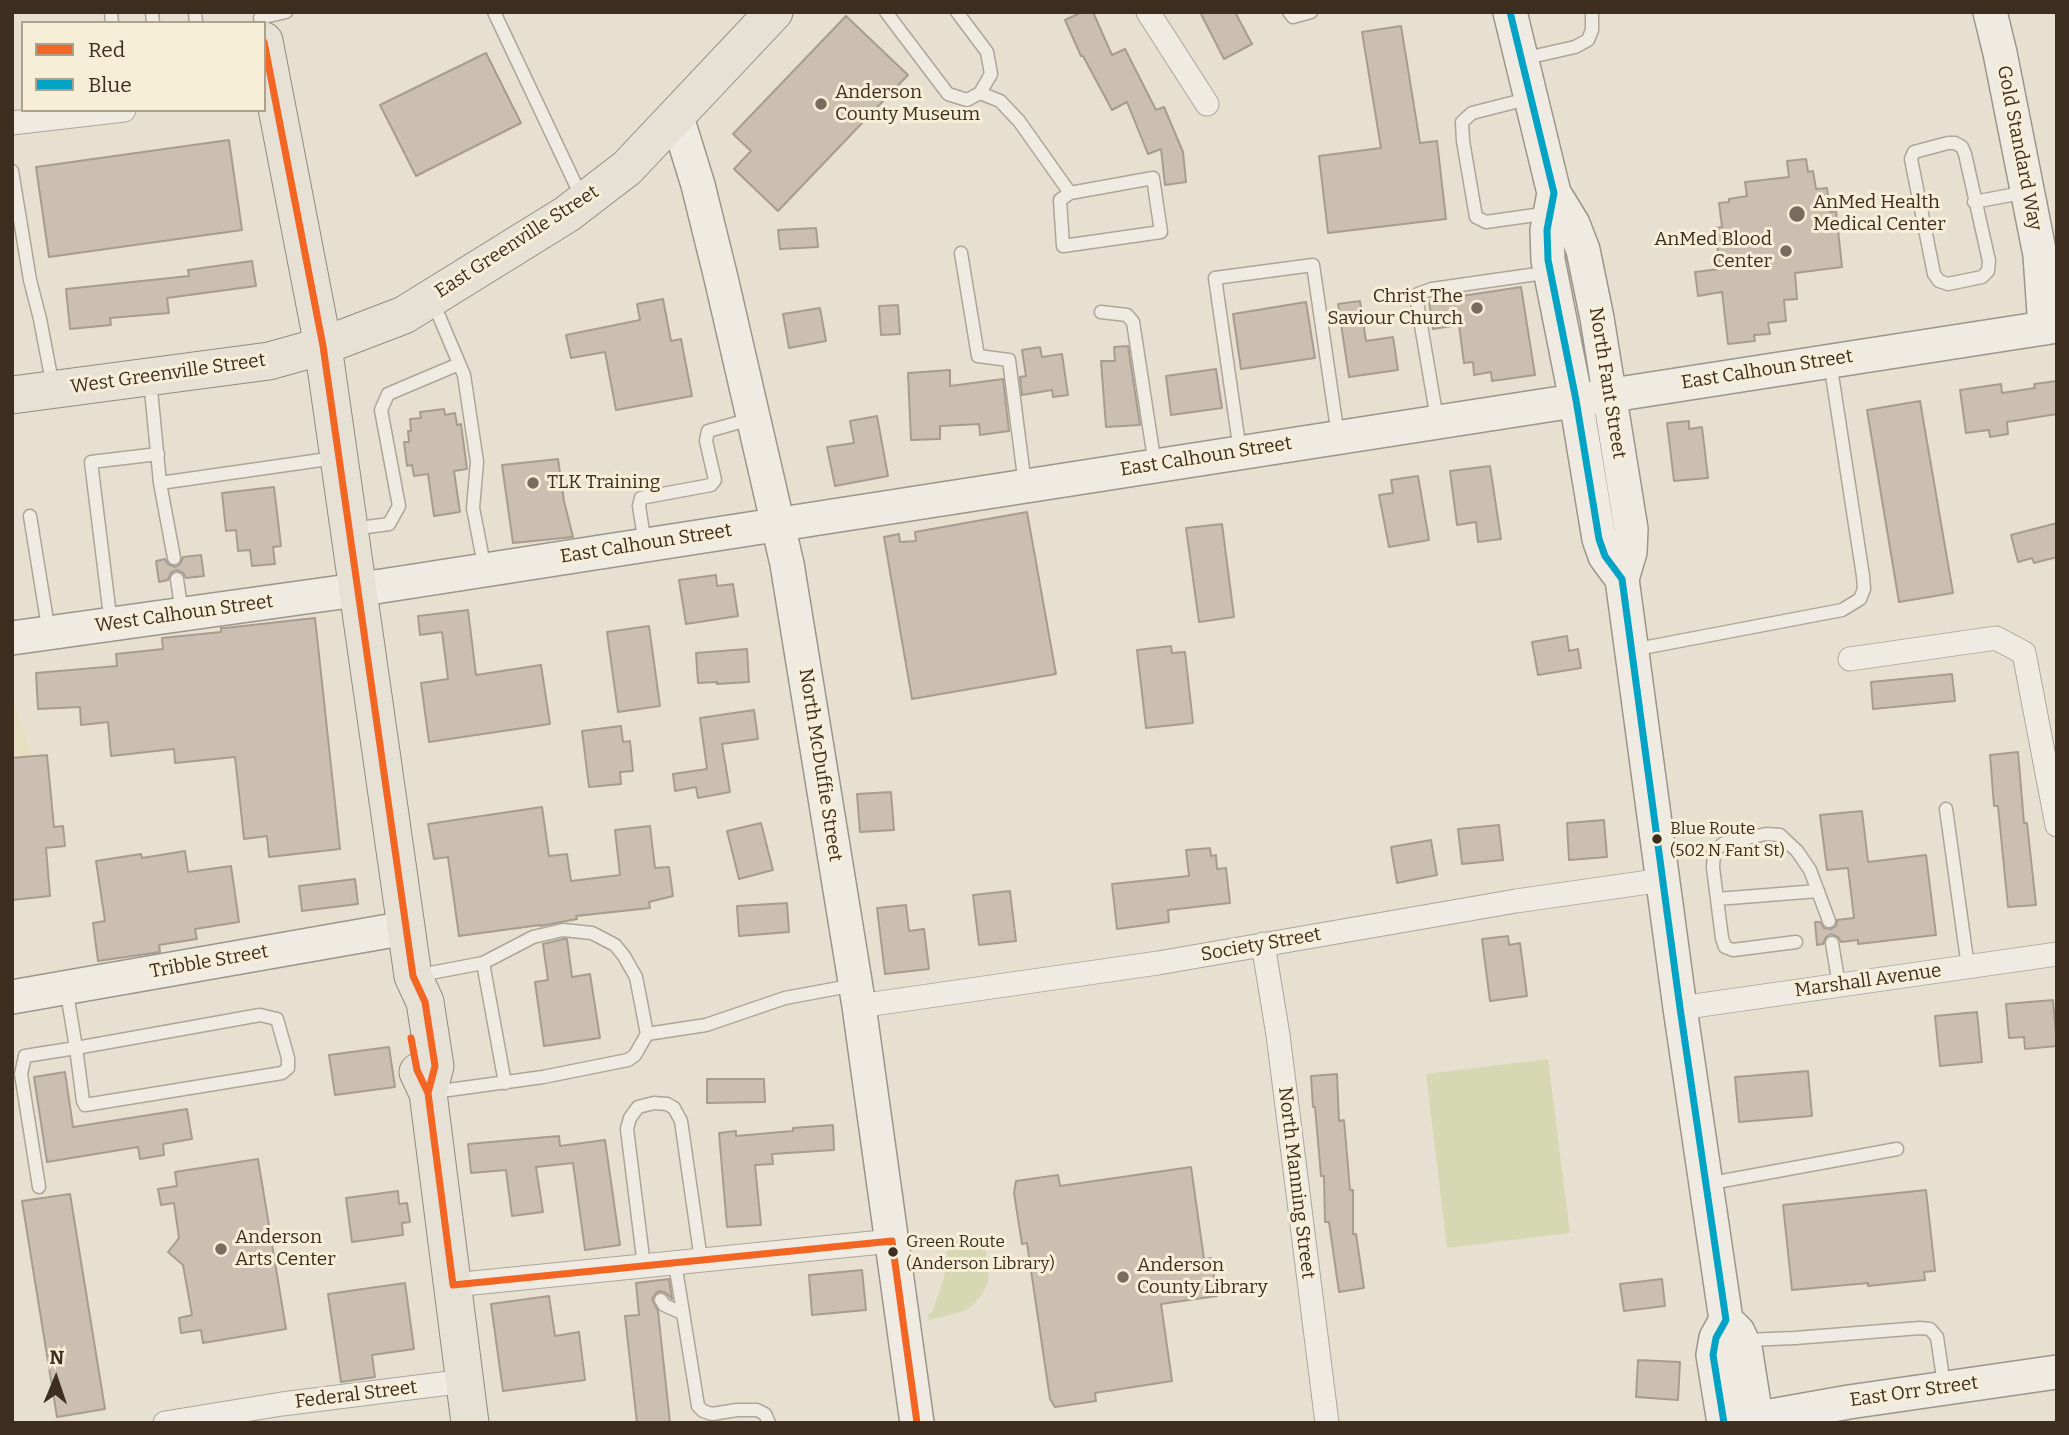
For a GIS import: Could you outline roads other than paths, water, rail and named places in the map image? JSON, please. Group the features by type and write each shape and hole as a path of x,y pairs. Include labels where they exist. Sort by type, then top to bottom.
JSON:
{"main road":[{"name":"East Greenville Street","path":"323,346 404,315 567,214 627,168 774,12"},
{"path":"266,21 270,93 323,346 413,976 425,1002 435,1066 428,1093 470,1423"},
{"name":"West Greenville Street","path":"12,395 270,361 323,346"}],"street":[{"path":"1148,12 1207,104"},
{"name":"North Fant Street","path":"1510,12 1552,203 1547,230 1548,260 1576,400 1599,539 1605,556 1622,579"},
{"name":"Gold Standard Way","path":"1990,12 2040,255 2051,327"},
{"path":"12,123 107,112"},
{"name":"North McDuffie Street","path":"677,117 698,185 787,564 857,995 918,1423"},
{"name":"North Fant Street","path":"1552,203 1573,224 1583,250 1631,529 1630,552 1622,579 1631,650 1706,1184 1734,1330 1745,1347 1748,1421"},
{"name":"East Calhoun Street","path":"356,590 2051,327"},
{"name":"West Calhoun Street","path":"12,638 356,590"},
{"path":"1850,659 1996,638 2024,653 2057,825"},
{"name":"Society Street","path":"857,995 1158,962 1516,901 1663,880"},
{"name":"Tribble Street","path":"12,996 406,928"},
{"name":"North Manning Street","path":"1263,944 1278,1035 1327,1423"},
{"name":"Marshall Avenue","path":"1680,1007 2057,954"},
{"path":"453,1285 658,1268 701,1260 892,1241"},
{"name":"North Fant Street","path":"1724,1423 1713,1355 1716,1338 1734,1330"},
{"name":"East Orr Street","path":"1748,1421 2057,1372"},
{"name":"Federal Street","path":"165,1423 237,1417 465,1381"}],"lane":[{"path":"494,12 583,202"},
{"path":"886,12 948,94 967,100 980,93 991,74 986,52 957,12"},
{"path":"1289,12 1293,17 1311,12"},
{"path":"1521,59 1575,47 1588,40 1592,30 1592,12"},
{"path":"980,93 1000,101 1019,121 1070,193"},
{"path":"1531,98 1472,113 1462,122 1476,217 1486,222 1552,203"},
{"path":"1955,143 1962,146 1974,202 1989,261 1988,271 1982,277 1948,284 1939,281 1934,274 1912,168 1911,159 1914,152 1955,143"},
{"path":"12,171 30,280 54,390"},
{"path":"1153,178 1161,232 1063,246 1060,200 1070,193 1153,178"},
{"path":"1974,202 2027,192"},
{"path":"961,253 978,356 1009,360 1025,485"},
{"path":"1240,452 1215,278 1313,265 1338,437"},
{"path":"1437,421 1417,302 1418,294 1432,289 1551,272"},
{"path":"431,298 464,375 477,462 473,508 485,570"},
{"path":"1101,312 1128,315 1133,322 1155,465"},
{"path":"1631,650 1842,610 1860,599 1864,589 1863,576 1829,360"},
{"path":"348,530 389,524 399,506 381,410 388,394 459,364"},
{"path":"150,377 160,482 174,558"},
{"path":"645,544 640,498 711,485 715,480 706,441 708,430 753,418"},
{"path":"111,624 92,462 158,454"},
{"path":"160,482 338,458"},
{"path":"30,516 49,634"},
{"path":"177,579 182,614"},
{"path":"1947,809 1968,967"},
{"path":"1796,942 1733,950 1725,947 1713,868 1714,851 1724,843 1766,834 1780,835 1797,851 1810,870 1829,921"},
{"path":"1717,899 1818,891"},
{"path":"413,976 483,963 533,937 563,930 592,933 615,945 636,977 647,1034 635,1055 628,1060 543,1077 428,1093"},
{"path":"1832,943 1839,985"},
{"path":"483,963 505,1083"},
{"path":"39,1187 21,1074 24,1056 76,1048 260,1015 277,1019 288,1058 288,1068 282,1073 85,1104 83,1101 76,1048 66,987"},
{"path":"647,1034 706,1025 785,998 857,995"},
{"path":"701,1260 681,1121 674,1108 667,1104 654,1103 638,1107 630,1118 627,1129 658,1268 682,1313 698,1406 703,1412 712,1414 757,1410 765,1414 769,1423"},
{"path":"1706,1184 1897,1149"},
{"path":"661,1300 664,1306 682,1313"},
{"path":"1734,1330 1795,1338 1930,1329 1937,1337 1945,1388"}],"place":[{"name":"Anderson County Museum","path":"821,104"},
{"name":"AnMed Health Medical Center","path":"1797,214"},
{"name":"AnMed Blood Center","path":"1786,251"},
{"name":"Christ The Saviour Church","path":"1477,308"},
{"name":"TLK Training","path":"533,483"},
{"name":"Blue Route (502 N Fant St)","path":"1657,839"},
{"name":"Anderson Arts Center","path":"221,1249"},
{"name":"Green Route (Anderson Library)","path":"893,1252"},
{"name":"Anderson County Library","path":"1123,1277"}]}
